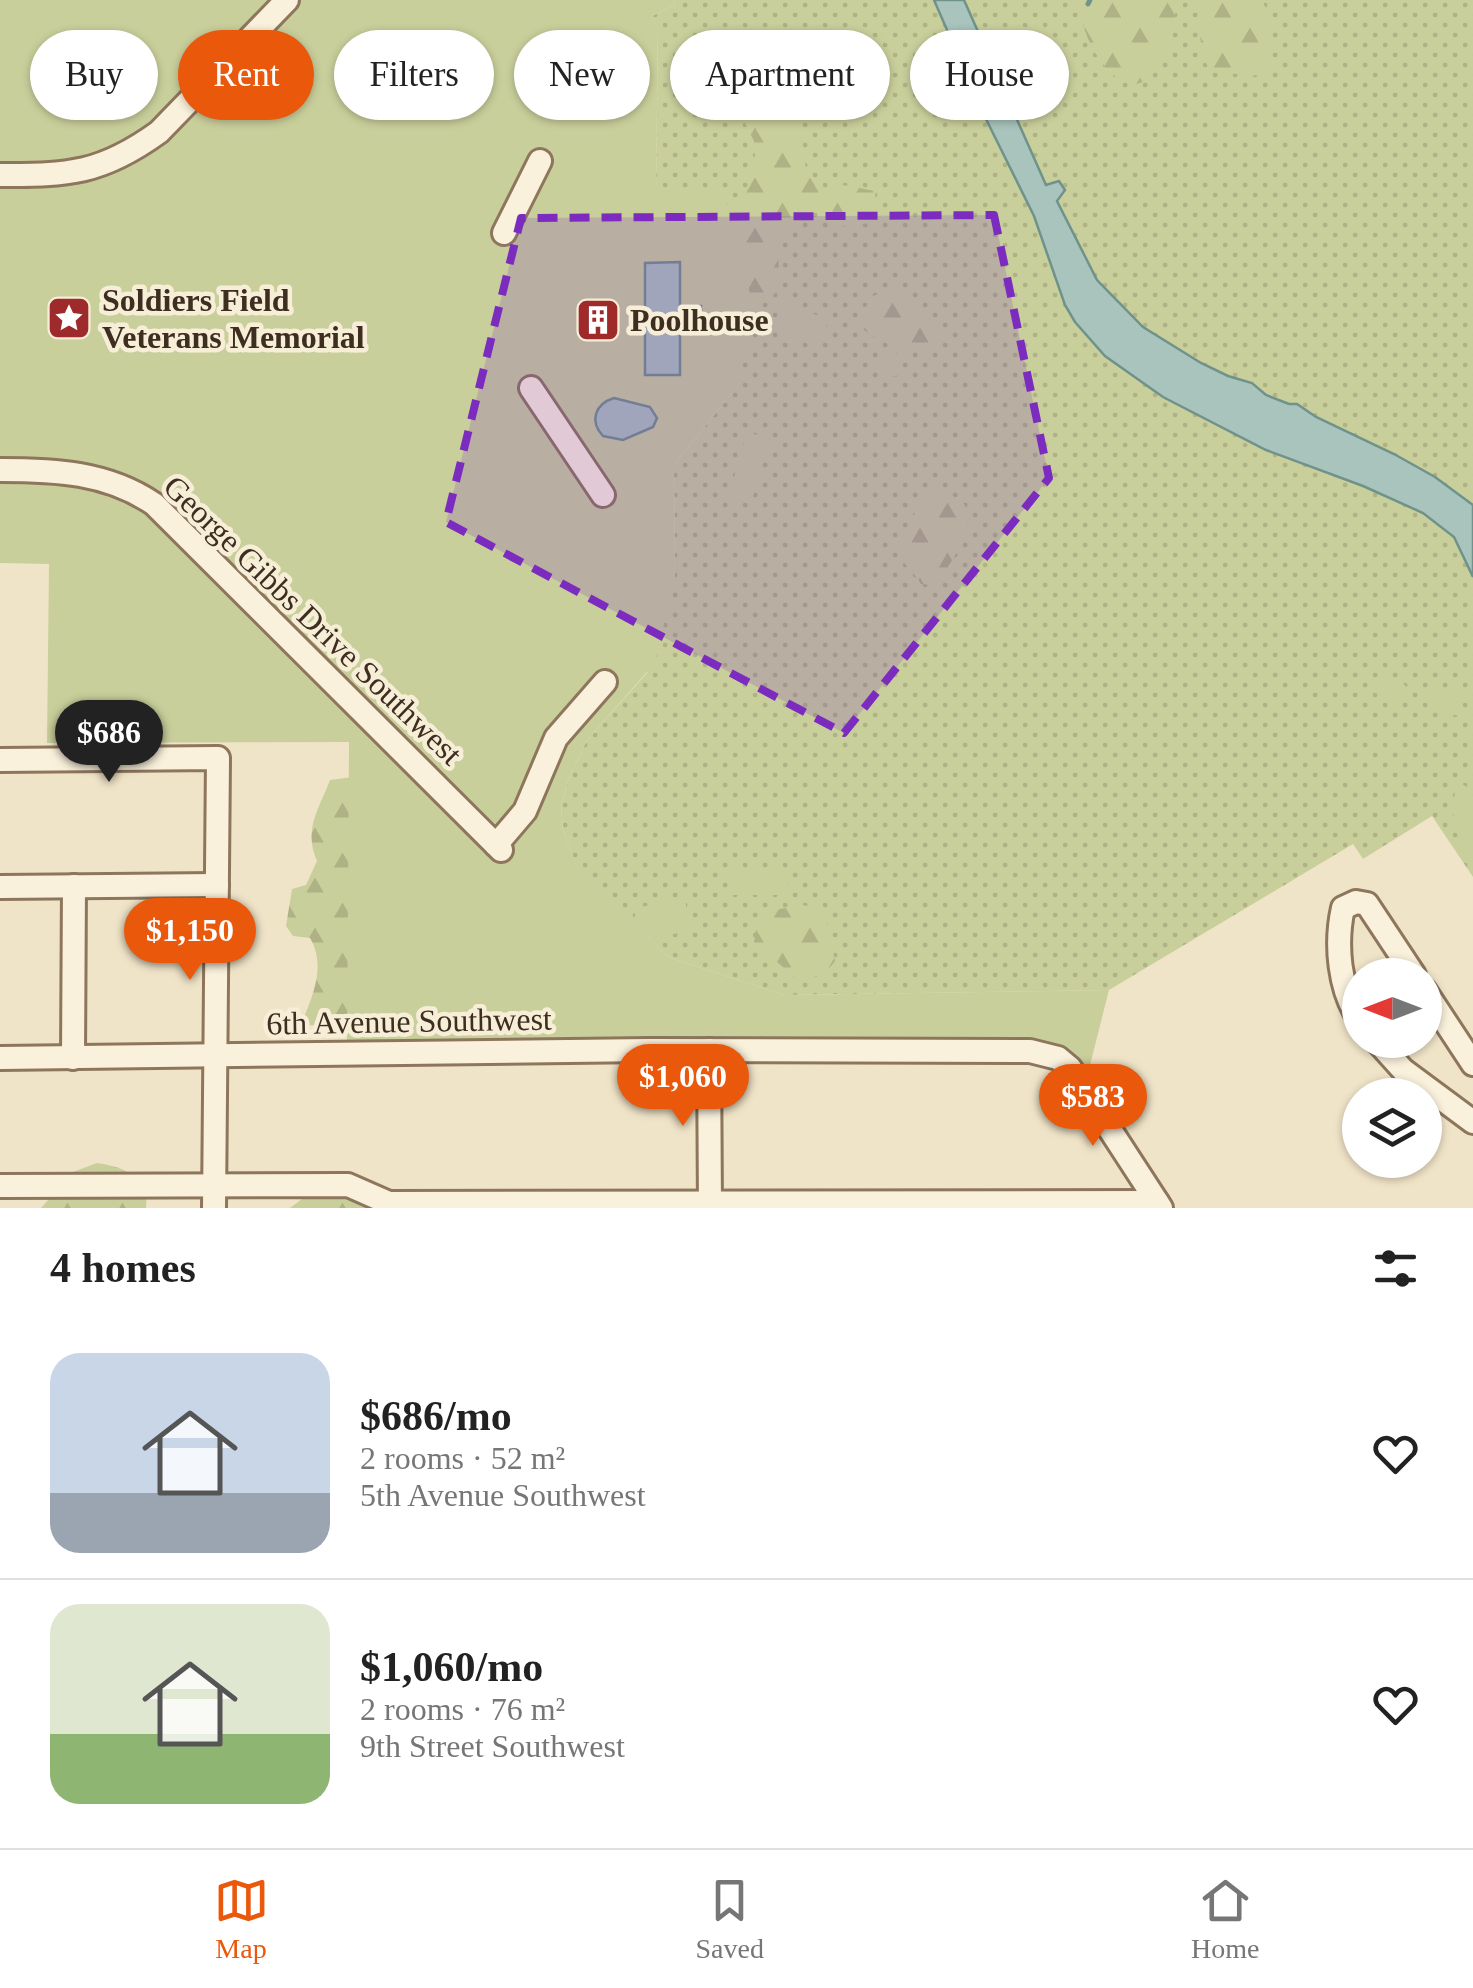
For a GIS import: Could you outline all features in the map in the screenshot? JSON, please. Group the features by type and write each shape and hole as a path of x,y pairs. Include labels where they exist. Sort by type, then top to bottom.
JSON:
{"street":[{"path":"0,175 60,176 90,170 140,146 159,132 286,0"},
{"path":"504,233 540,161"},
{"path":"531,388 603,495"},
{"name":"George Gibbs Drive Southwest","path":"0,470 84,475 124,487 154,504 498,847 525,811 556,738 605,682"},
{"path":"0,760 218,758 214,1197"},
{"path":"0,887 217,885"},
{"path":"74,886 74,1058"},
{"path":"1342,958 1343,908 1356,902 1367,904 1403,958"},
{"path":"1442,1018 1473,1064"},
{"path":"710,1050 710,1206"},
{"name":"6th Avenue Southwest","path":"0,1058 710,1050 1030,1051 1058,1058 1082,1084 1157,1206"},
{"path":"1392,1058 1473,1122"},
{"path":"0,1186 214,1197 348,1186 389,1203 1157,1206"}],"highlighted area":[{"path":"994,215 1049,478 844,733 446,522 521,218"}],"green space":[{"path":"0,0 673,0 675,5 652,16 658,29 656,187 723,189 752,301 748,349 732,393 674,465 675,575 655,663 587,740 569,778 561,806 563,830 578,870 668,957 784,995 1109,990 1089,1069 1061,1048 1027,1038 347,1041 349,742 47,743 49,564 0,563"},
{"path":"673,0 1473,0 1473,877 1432,816 1363,859 1353,844 1109,990 784,995 668,957 578,871 563,830 561,806 569,778 587,740 647,673 675,575 674,465 732,393 656,187 658,30 652,16 675,5"},
{"path":"1082,0 1178,0 1166,50 1152,75 1141,83 1129,84 1108,70 1086,35"},
{"path":"1197,0 1262,0 1273,39 1271,58 1263,76 1211,72 1202,55"},
{"path":"791,120 800,128 807,176 824,188 843,185 875,191 876,204 868,223 845,227 831,215 812,208 794,219 778,237 779,288 768,302 743,305 727,239 751,178 755,157 754,141 744,121"},
{"path":"901,291 919,305 931,322 938,336 933,351 895,347 861,328 863,310 875,295"},
{"path":"785,300 829,321 816,348 772,326"},
{"path":"883,347 905,358 896,377 874,367"},
{"path":"747,432 770,438 751,504 728,498"},
{"path":"933,493 953,496 964,504 968,516 960,545 934,585 921,584 902,560 900,551 910,522"},
{"path":"1385,677 1407,688 1400,700 1375,693 1375,682"},
{"path":"1436,687 1461,695 1461,715 1437,708 1429,695"},
{"path":"353,777 349,1029 309,1025 304,1017 315,987 317,958 310,938 293,936 286,926 292,889 306,885 317,861 312,829 330,780"},
{"path":"1460,783 1469,788 1473,807 1473,858 1461,844 1454,822 1454,800"},
{"path":"728,869 787,869 787,895 728,895"},
{"path":"685,899 690,931 651,938 636,923 634,908"},
{"path":"803,905 824,911 835,961 825,974 799,981 754,942 757,924 780,909"},
{"path":"97,1163 133,1175 144,1188 146,1208 41,1208 73,1172"},
{"path":"352,1192 365,1208 290,1208 306,1196"}],"water":[{"path":"934,0 964,0 977,30 947,30"},
{"path":"986,120 1017,120 1046,185 1059,181 1065,190 1057,201 1097,280 1143,327 1201,363 1252,383 1266,395 1297,404 1394,454 1473,505 1473,577 1454,537 1423,513 1266,450 1163,397 1105,356 1065,305 1034,216"},
{"path":"680,262 680,306 701,306 701,332 680,333 680,375 645,375 645,263"},
{"path":"614,398 650,407 657,418 653,427 623,440 603,436 596,425 596,414 602,404"}],"waterway":[{"path":"1088,4 1090,0"}],"place":[{"name":"Soldiers Field Veterans Memorial","path":"69,318"},
{"name":"Poolhouse","path":"598,320"}]}
